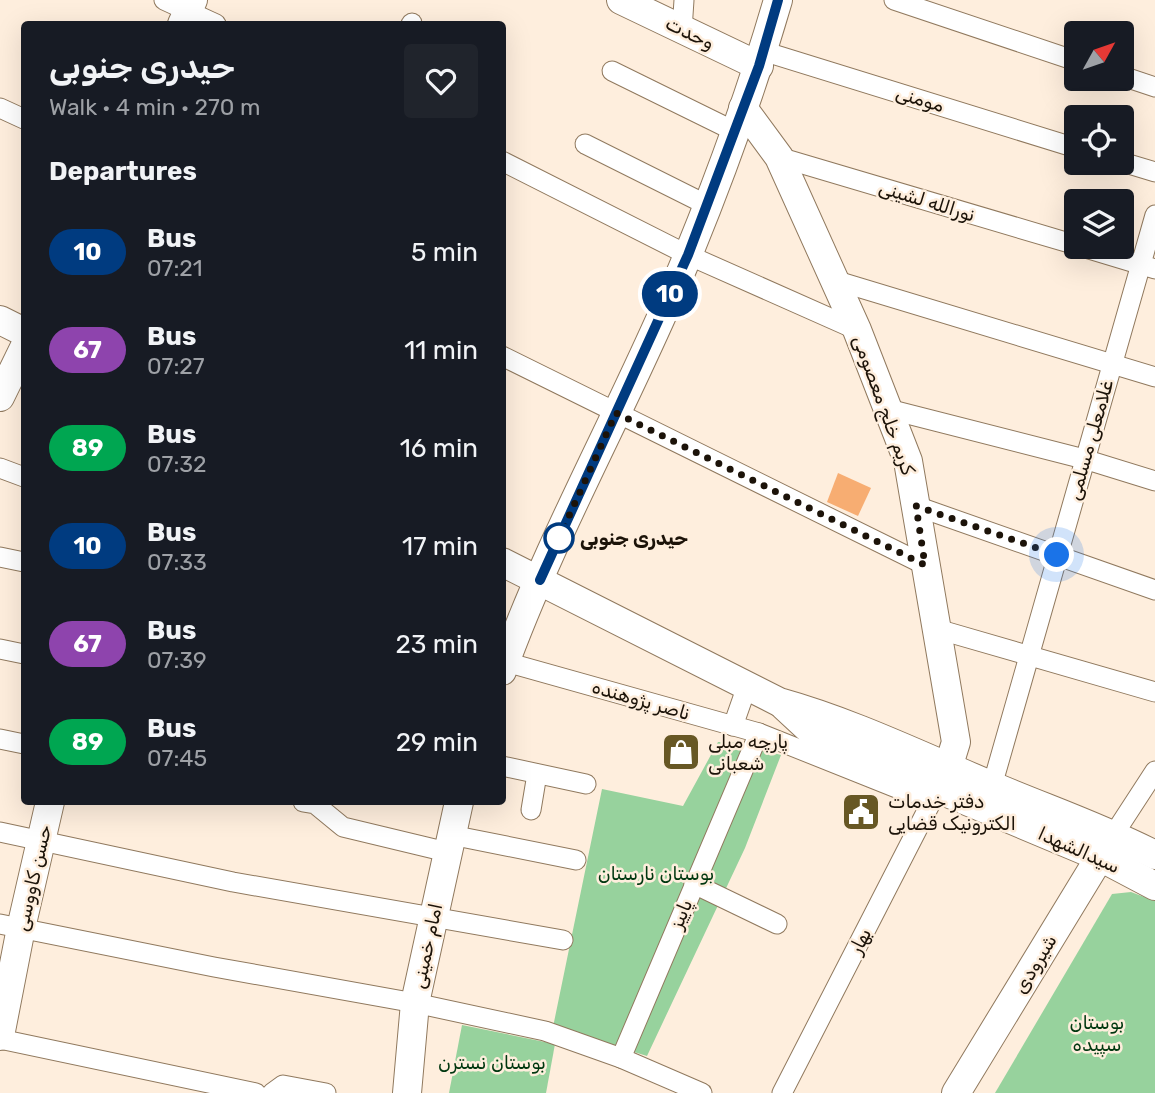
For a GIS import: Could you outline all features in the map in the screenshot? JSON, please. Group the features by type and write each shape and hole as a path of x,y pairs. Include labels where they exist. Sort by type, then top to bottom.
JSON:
{"street":[{"name":"وحدت","path":"621,0 682,30 761,58"},
{"path":"682,30 684,0"},
{"path":"506,657 688,255 761,58 778,0"},
{"path":"894,0 1064,57"},
{"path":"182,9 209,21"},
{"name":"مومنی","path":"761,58 1064,145"},
{"path":"612,71 738,120"},
{"path":"1134,80 1155,87"},
{"path":"0,108 21,118"},
{"name":"کریم خلج معصومی","path":"738,120 779,157 857,330 908,461 956,742 943,778"},
{"path":"585,144 707,205"},
{"name":"نورالله لشینی","path":"779,157 1064,241"},
{"path":"506,163 688,255 857,330"},
{"path":"1134,166 1155,172"},
{"name":"غلامعلی مسلمی","path":"992,786 1112,363 1148,267 1155,215"},
{"path":"1122,259 1148,267"},
{"path":"834,280 1155,377"},
{"path":"0,320 21,330"},
{"path":"0,397 21,354"},
{"path":"506,358 925,565"},
{"path":"888,409 1084,459 1155,481"},
{"path":"0,468 21,476"},
{"path":"916,506 1155,590"},
{"path":"0,557 21,561"},
{"name":"سیدالشهدا","path":"506,564 779,702 819,713 943,778 1107,846 1155,855"},
{"path":"937,629 1155,692"},
{"path":"0,649 21,653"},
{"name":"ناصر پژوهنده","path":"506,665 760,733 909,793 943,778"},
{"path":"733,726 747,686"},
{"name":"پاییز","path":"621,1058 760,733"},
{"path":"0,739 21,743"},
{"path":"506,767 586,784"},
{"path":"1107,846 1155,771"},
{"path":"531,810 537,774"},
{"name":"سیدالشهدا","path":"943,778 992,786 1107,846 1155,886"},
{"name":"بهار","path":"782,1093 943,778"},
{"name":"حسن کاووسی","path":"0,1037 10,926 41,842 49,805"},
{"path":"316,805 343,827 576,860"},
{"name":"امام خمینی","path":"407,1093 415,1003 458,805"},
{"path":"0,832 233,882 563,940"},
{"name":"شیرودی","path":"956,1093 1107,846"},
{"path":"694,884 777,924"},
{"path":"10,926 214,967 415,1003 545,1031 621,1058 702,1093"},
{"path":"0,1037 256,1093"},
{"path":"272,1093 283,1085 326,1093"}],"green space":[{"name":"بوستان نارستان","path":"718,742 734,742 781,755 745,848 647,1056 553,1027 602,789 683,806"},
{"name":"بوستان سپیده","path":"1131,892 1155,901 1155,1093 995,1093 1112,894"},
{"name":"بوستان نسترن","path":"462,1025 555,1044 546,1093 449,1093"}],"building":[{"path":"838,473 871,488 858,516 827,502"}],"bus line":[{"name":"10","path":"540,580 688,255 759,66 778,0"}],"place":[{"name":"حیدری جنوبی","path":"559,538"},
{"name":"پارچه مبلی شعبانی","path":"681,752"},
{"name":"دفتر خدمات الکترونیک قضایی","path":"861,812"}],"route":[{"path":"559,538 616,413 925,565 916,506 1057,555"}]}
